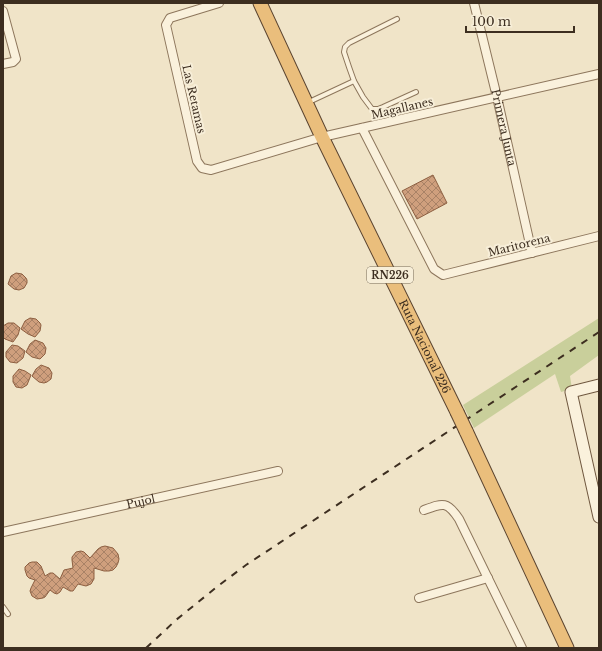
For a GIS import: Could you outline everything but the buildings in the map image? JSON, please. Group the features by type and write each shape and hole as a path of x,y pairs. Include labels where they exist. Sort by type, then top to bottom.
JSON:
{"highway":[{"name":"Ruta Nacional 226","path":"260,3 322,137 457,412 567,648"}],"main road":[{"path":"599,385 570,392 599,517"}],"street":[{"name":"Las Retamas","path":"211,170 202,168 197,160 166,25 170,18 219,3"},
{"name":"Primera Junta","path":"474,3 532,253"},
{"path":"3,11 16,59 13,62 3,64"},
{"name":"Magallanes","path":"211,170 322,137 599,74"},
{"name":"Maritorena","path":"362,128 434,269 444,275 599,236"},
{"name":"Pujol","path":"3,532 278,471"},
{"path":"424,510 439,505 449,506 453,510 459,519 522,648"},
{"path":"419,598 488,578"}],"lane":[{"path":"397,19 349,43 345,47 344,52 354,81 372,109 378,109 416,92"},
{"path":"306,103 354,81"},
{"path":"3,607 8,614"}],"green space":[{"path":"599,318 599,355 570,376 572,389 561,392 555,374 474,428 463,405"}],"railway":[{"path":"146,648 176,620 246,565 599,332"}]}
